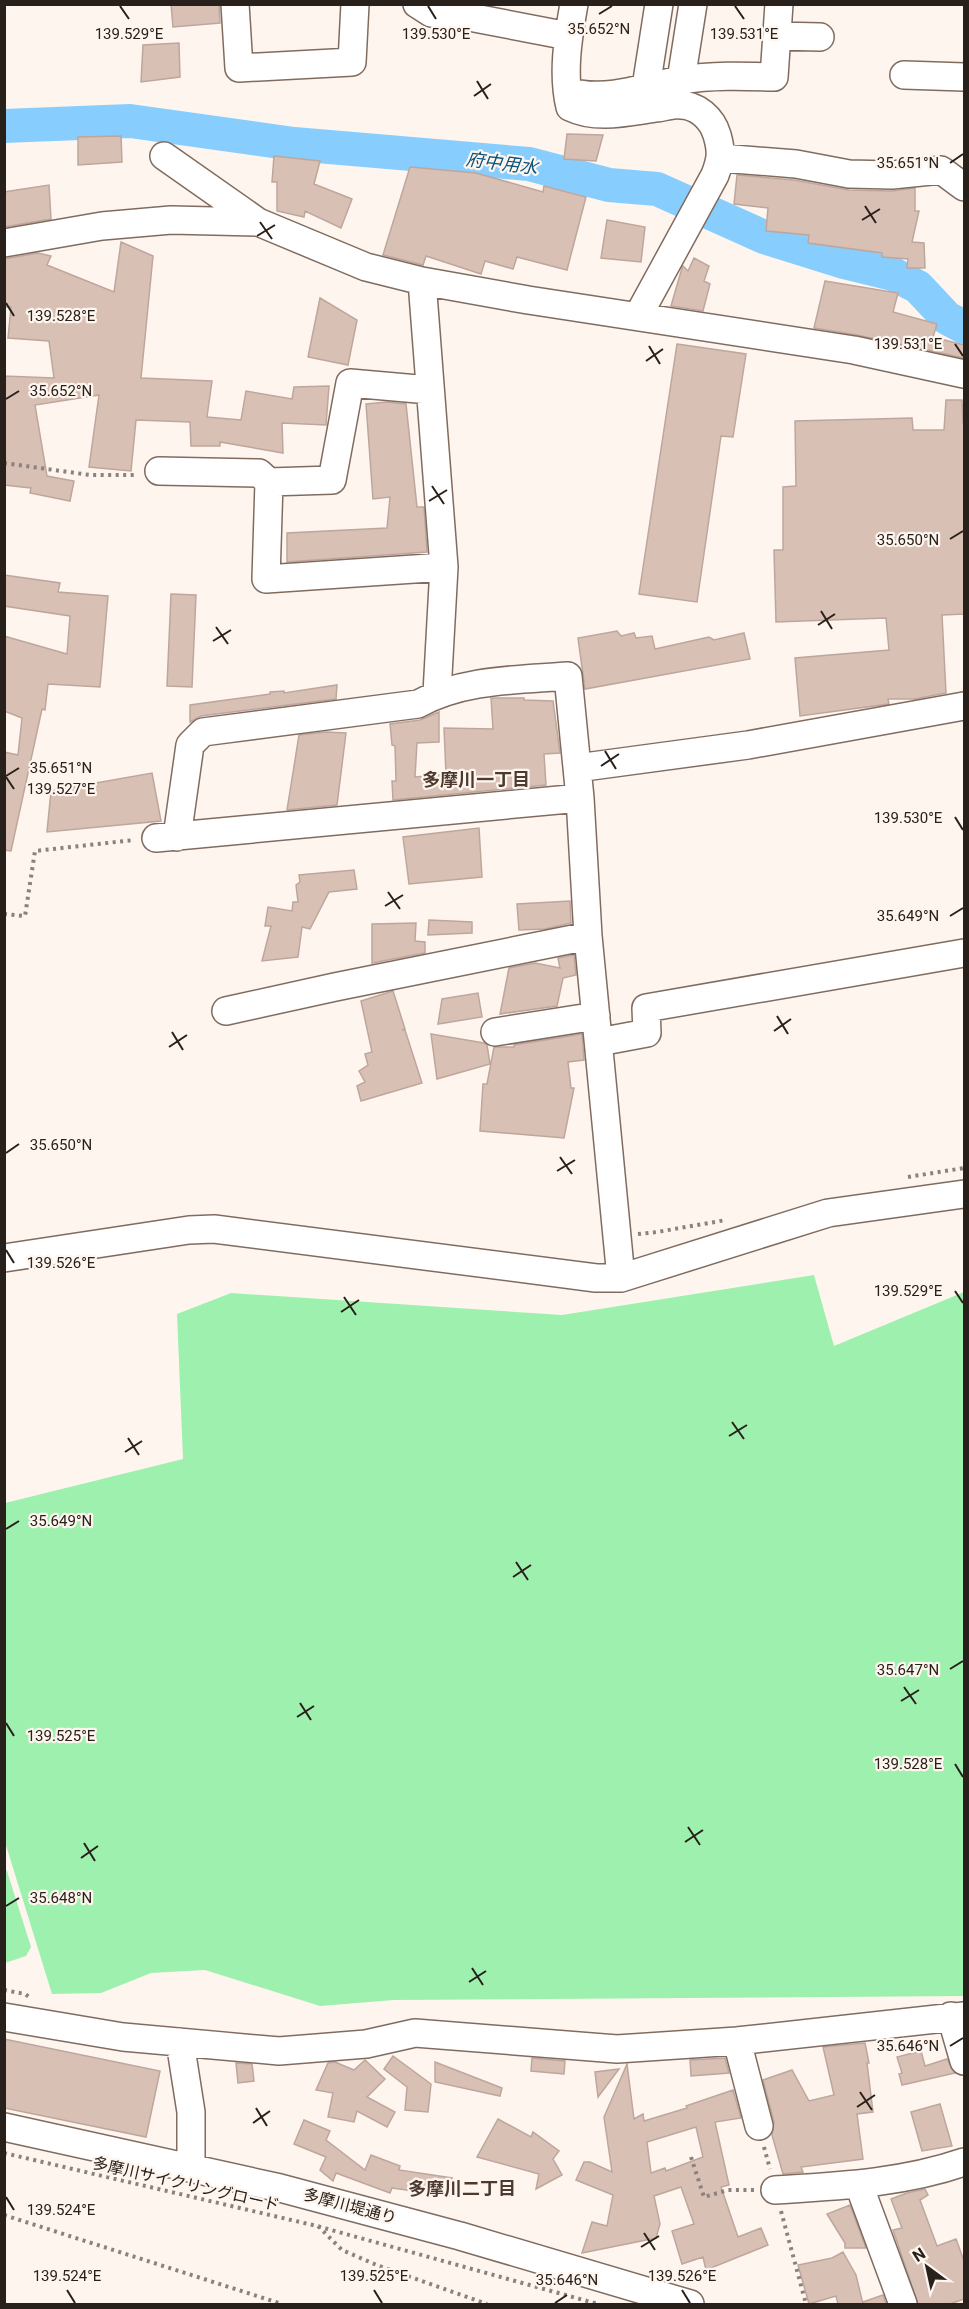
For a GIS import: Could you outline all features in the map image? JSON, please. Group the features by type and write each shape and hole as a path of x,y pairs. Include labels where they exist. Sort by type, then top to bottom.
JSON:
{"street":[{"path":"235,4 239,68 352,62 355,4"},
{"path":"417,4 431,13 464,16 568,36"},
{"path":"574,4 568,36 566,92 570,107 591,113 614,114 680,105 693,108 703,112 715,129 721,158 706,194 638,316"},
{"path":"646,87 659,4"},
{"path":"681,80 693,4"},
{"path":"566,92 612,96 681,80 716,76 774,76 779,4"},
{"path":"777,36 820,38"},
{"path":"904,75 964,77"},
{"path":"164,156 258,222 366,267 422,281 854,350 964,374"},
{"path":"721,158 796,164 849,174 892,175 941,170 964,187"},
{"path":"4,243 114,225 171,220 258,222"},
{"path":"422,281 444,567 438,693"},
{"path":"159,471 259,473 269,482 332,480 350,382 429,390"},
{"path":"269,482 266,579 444,567"},
{"path":"580,798 167,837 190,745 203,732 418,704 438,693 492,682 568,676 580,798 588,936 621,1278"},
{"path":"577,768 748,745 964,706"},
{"path":"226,1011 588,936"},
{"path":"599,1042 647,1033 646,1008 964,953"},
{"path":"495,1032 596,1016"},
{"path":"4,1258 189,1230 214,1229 596,1278 621,1278 828,1213 964,1194"},
{"path":"4,2017 123,2037 279,2051 366,2044 415,2033 617,2049 737,2042 958,2016 964,2061"},
{"path":"180,2042 191,2112 190,2168"},
{"path":"737,2042 759,2126"},
{"name":"多摩川堤通り","path":"4,2127 280,2188 404,2221 690,2304"},
{"path":"775,2190 859,2185 936,2172 964,2162"},
{"path":"859,2185 903,2304"}],"path":[{"path":"4,463 90,475 150,475 159,471"},
{"path":"4,914 25,916 35,850 167,837"},
{"path":"759,2126 806,2304"},
{"name":"多摩川サイクリングロード","path":"4,2153 317,2226 598,2304"},
{"path":"691,2157 704,2196 728,2190 775,2190"},
{"path":"4,2215 282,2304"},
{"path":"317,2226 342,2250 487,2304"}],"green space":[{"path":"814,1275 834,1346 964,1292 964,1996 394,2000 320,2006 205,1970 151,1973 101,1993 52,1994 5,1842 5,1503 183,1459 177,1314 231,1293 562,1315"},
{"path":"5,1869 31,1947 26,1956 5,1963"}],"building":[{"path":"171,4 219,4 220,23 173,27"},
{"path":"179,43 180,77 141,82 143,45"},
{"path":"567,134 603,135 596,161 564,159"},
{"path":"121,136 122,162 78,165 78,137"},
{"path":"274,156 320,161 314,184 352,199 341,228 305,211 304,217 277,211 277,182 272,182"},
{"path":"410,167 476,173 543,192 544,186 586,197 567,270 517,257 513,269 485,261 481,274 426,256 423,265 383,255"},
{"path":"737,175 794,180 849,190 892,191 915,188 915,211 919,211 912,242 924,243 925,268 907,268 908,259 882,257 882,253 808,243 809,235 766,231 768,208 734,204"},
{"path":"49,185 51,219 4,227 4,192"},
{"path":"607,220 645,227 641,262 601,258"},
{"path":"121,242 153,256 141,378 212,381 207,417 241,420 246,391 292,399 294,387 329,386 326,425 282,423 283,453 220,442 220,446 191,446 190,422 136,420 131,471 89,467 99,395 35,405 47,476 74,481 70,501 30,493 31,488 4,485 4,376 54,378 49,341 8,338 11,307 4,307 4,259 38,253 51,256 47,265 114,292"},
{"path":"694,258 709,266 704,281 710,284 703,311 671,306 682,268 683,266 688,271"},
{"path":"825,281 898,293 893,312 937,324 933,337 964,345 964,358 814,328"},
{"path":"320,298 357,320 348,365 308,357"},
{"path":"677,344 746,354 733,437 721,436 697,602 639,594"},
{"path":"946,400 962,400 964,423 964,614 942,615 946,693 915,699 888,699 889,704 800,716 795,658 889,650 886,618 776,622 774,550 783,550 783,487 796,486 795,421 912,418 913,430 944,430"},
{"path":"387,402 406,404 417,507 424,507 427,552 287,562 287,533 387,528 390,497 373,499 366,404"},
{"path":"4,575 60,583 58,592 108,596 100,687 48,684 45,710 42,709 11,851 4,850 4,752 18,755 22,718 4,711 4,636 67,654 70,616 4,606"},
{"path":"171,594 196,595 192,687 167,686"},
{"path":"617,631 621,636 634,633 636,638 652,636 655,649 709,637 714,640 744,633 750,659 585,689 578,638"},
{"path":"337,685 336,699 201,716 190,722 190,705 270,694 270,692 284,691 284,693"},
{"path":"491,698 553,701 560,753 544,754 546,785 393,800 392,781 396,781 395,746 392,745 390,724 420,720 439,712 439,742 417,743 415,777 446,774 444,728 493,729"},
{"path":"326,732 346,733 337,805 287,810 299,735"},
{"path":"152,773 161,821 47,832 51,791"},
{"path":"479,828 482,877 409,884 403,837"},
{"path":"354,870 357,889 329,892 310,929 302,927 298,957 262,961 271,926 265,926 268,907 292,911 293,902 298,902 296,885 300,882 299,875"},
{"path":"570,901 571,923 545,929 519,930 517,904"},
{"path":"429,920 472,922 472,933 428,935"},
{"path":"416,923 415,941 425,942 425,953 372,963 372,924"},
{"path":"574,955 576,975 563,978 557,1006 500,1014 509,968 535,963 560,968 558,958"},
{"path":"393,991 405,1029 402,1030 405,1030 422,1083 361,1101 357,1086 365,1082 359,1071 368,1065 365,1054 372,1052 361,1001"},
{"path":"478,993 482,1017 438,1024 442,999"},
{"path":"431,1034 484,1043 487,1045 490,1064 437,1079"},
{"path":"582,1034 584,1060 568,1062 571,1088 574,1088 564,1138 480,1131 483,1084 487,1084 494,1047 514,1047 514,1045"},
{"path":"4,2039 160,2071 146,2137 4,2108"},
{"path":"865,2043 873,2112 857,2114 863,2159 801,2167 803,2172 783,2174 772,2135 774,2122 763,2080 792,2070 809,2101 834,2095 823,2047"},
{"path":"921,2051 925,2066 947,2059 955,2073 902,2085 899,2074 902,2073 897,2057"},
{"path":"393,2056 431,2084 428,2112 405,2110 407,2087 384,2069"},
{"path":"532,2058 565,2061 564,2074 531,2071"},
{"path":"725,2058 729,2073 691,2076 690,2060"},
{"path":"365,2060 385,2079 367,2097 395,2112 387,2127 357,2111 354,2122 328,2117 333,2093 316,2090 328,2063 335,2062 354,2070"},
{"path":"435,2062 502,2088 500,2096 435,2082"},
{"path":"236,2063 252,2064 254,2081 238,2083"},
{"path":"627,2064 634,2119 643,2114 644,2121 687,2108 686,2106 733,2090 741,2118 715,2122 729,2185 721,2187 738,2237 761,2228 768,2245 706,2270 703,2257 682,2264 672,2231 694,2224 681,2187 654,2196 660,2224 656,2238 582,2253 592,2222 607,2226 613,2195 576,2180 584,2162 590,2162 612,2172 604,2117","holes":["696,2127 703,2157 666,2171 665,2168 651,2173 647,2142"]},
{"path":"619,2069 598,2097 595,2072"},
{"path":"940,2104 952,2146 922,2151 911,2112"},
{"path":"498,2119 531,2137 533,2132 559,2151 553,2159 562,2175 536,2189 539,2174 477,2157"},
{"path":"304,2120 330,2131 326,2140 365,2170 371,2155 400,2166 399,2170 452,2178 449,2196 392,2188 390,2193 336,2173 333,2181 320,2170 326,2157 294,2144"},
{"path":"925,2189 928,2195 920,2200 937,2246 956,2239 964,2261 964,2299 950,2304 918,2304 893,2230 902,2228 891,2199"},
{"path":"850,2205 866,2248 845,2248 845,2243 827,2214"},
{"path":"843,2252 856,2275 863,2304 838,2304 836,2296 809,2304 798,2265 832,2258"},
{"path":"883,2295 886,2304 864,2304 863,2302"}],"waterway":[{"name":"府中用水","path":"4,126 130,121 294,144 529,164 609,185 657,189 764,237 844,262 893,274 918,287 947,318 964,327"}],"district":[{"name":"多摩川一丁目","path":"476,779"},
{"name":"多摩川二丁目","path":"462,2188"}]}
